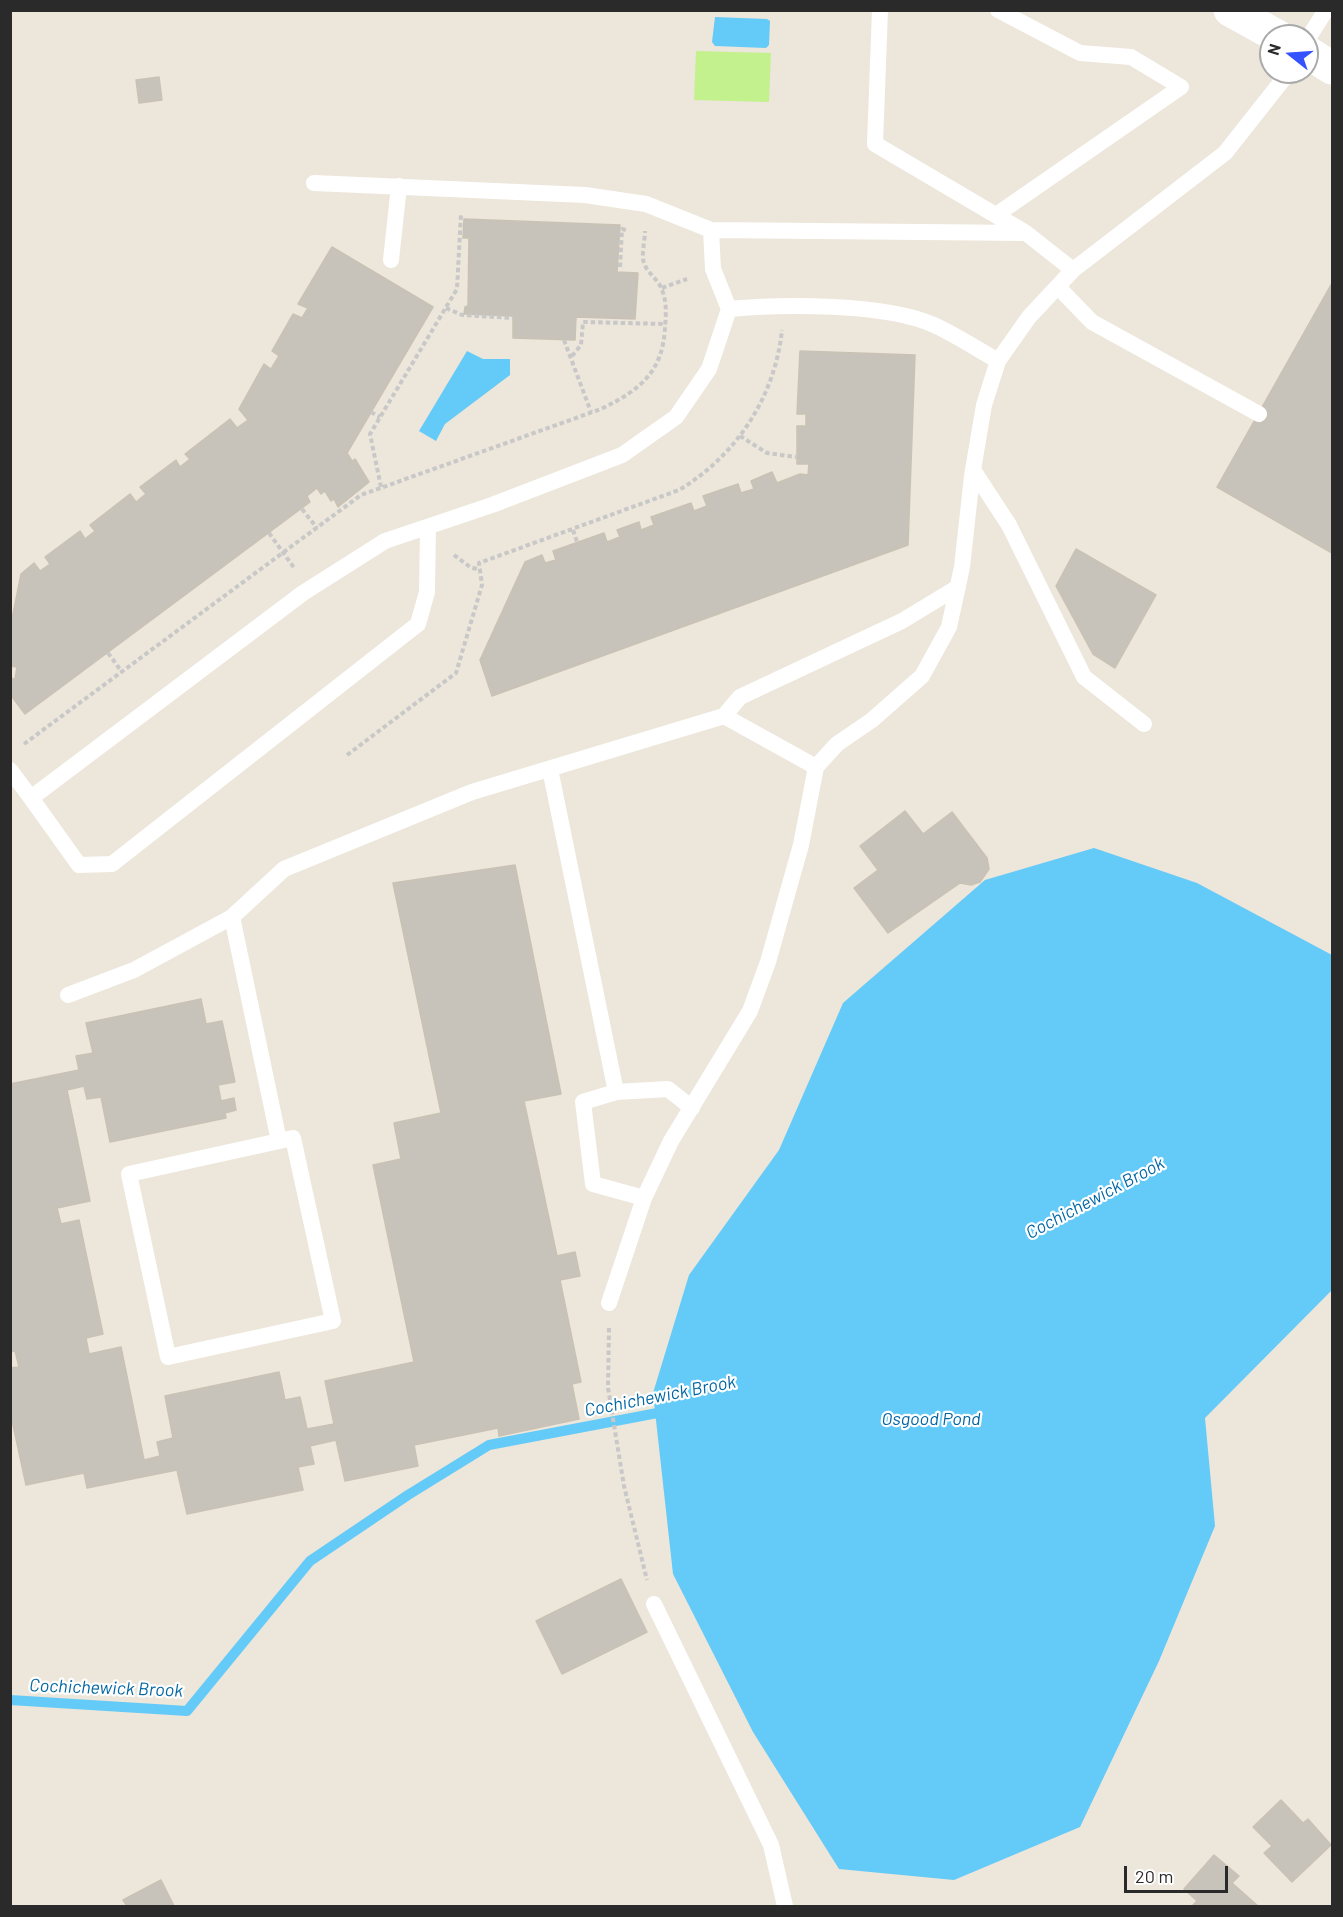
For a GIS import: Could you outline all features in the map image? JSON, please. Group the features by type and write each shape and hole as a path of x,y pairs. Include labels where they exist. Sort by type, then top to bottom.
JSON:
{"street":[{"path":"1230,10 1259,26"},
{"path":"1319,60 1332,68"}],"lane":[{"path":"880,10 875,144 1026,233 1073,270"},
{"path":"996,215 1181,87 1131,57 1080,53 998,10"},
{"path":"1317,24 1326,10"},
{"path":"609,1303 644,1198 671,1141 750,1011 764,972 801,845 816,767 837,744 872,720 922,676 949,627 958,587 984,405 998,361 1029,317 1073,270 1225,153 1280,84"},
{"path":"314,183 585,195 646,204 711,230 1026,233"},
{"path":"391,260 399,186"},
{"path":"31,798 303,593 385,541 492,505 622,454 676,417 709,369 729,309 713,269 711,230"},
{"path":"1058,287 1092,321 1258,414"},
{"path":"729,309 785,306 882,312 933,324 998,361"},
{"path":"973,470 1009,525 1084,677 1144,724"},
{"path":"10,770 79,865 112,864 418,624 427,592 428,526"},
{"path":"68,995 134,970 232,917 284,869 472,792 724,716 741,696 902,621 958,587"},
{"path":"724,716 816,767"},
{"path":"550,768 616,1092"},
{"path":"232,917 279,1141"},
{"path":"644,1198 592,1184 583,1102 616,1092 668,1089 692,1108"},
{"path":"293,1138 333,1321 168,1357 129,1174 279,1141 293,1138"},
{"path":"654,1604 771,1845 785,1906"}],"path":[{"path":"381,487 370,434 457,289 461,213 472,213"},
{"path":"24,744 361,495 591,412 630,394 649,376 661,356 666,324 667,313 662,288 644,262 645,231 622,229 620,267"},
{"path":"662,288 687,279"},
{"path":"347,755 456,673 479,600 482,585 479,563 679,490 704,476 727,454 767,388 778,360 785,306"},
{"path":"446,308 462,315 513,318"},
{"path":"572,356 581,345 583,322 666,324"},
{"path":"564,340 572,356 591,412"},
{"path":"371,412 380,417"},
{"path":"740,436 768,453 796,457"},
{"path":"302,509 317,528"},
{"path":"573,530 577,542"},
{"path":"269,533 296,570"},
{"path":"454,555 470,567 480,570"},
{"path":"108,653 122,672"},
{"path":"609,1303 608,1388 624,1486 654,1604"}],"green space":[{"path":"696,51 771,53 769,102 694,100"}],"water":[{"path":"715,17 767,19 770,21 769,45 766,48 715,46 712,42"},
{"path":"467,351 483,359 510,359 510,375 445,424 436,441 419,431"},
{"name":"Osgood Pond","path":"1094,848 1197,883 1332,955 1332,1290 1205,1418 1215,1526 1159,1661 1080,1827 954,1880 839,1869 753,1732 673,1574 653,1393 689,1275 779,1150 843,1003 985,880"}],"building":[{"path":"159,77 162,100 139,103 136,80"},
{"path":"464,219 620,225 617,272 638,273 635,319 576,317 575,340 513,338 513,316 464,314 465,307 468,306 469,238 463,238"},
{"path":"332,247 433,307 347,453 352,461 355,459 369,482 338,507 334,499 331,501 325,491 321,494 317,488 307,496 310,502 25,714 10,694 10,678 15,679 17,667 10,666 10,629 21,574 34,563 40,571 50,564 45,557 80,531 85,539 95,531 90,525 130,494 136,502 146,494 140,487 176,460 180,467 190,459 185,454 230,419 237,428 248,420 239,409 264,364 271,369 279,356 272,351 293,314 302,318 308,308 298,304"},
{"path":"1332,283 1332,553 1217,487"},
{"path":"800,351 915,355 908,545 492,696 480,660 525,562 542,555 545,563 556,560 553,551 604,533 607,542 620,537 617,530 639,522 641,530 654,525 651,517 691,503 694,511 707,506 703,496 738,484 741,493 754,489 751,481 772,472 777,483 800,474 808,475 809,464 797,464 797,426 806,426 806,414 797,414"},
{"path":"1076,549 1156,595 1115,668 1093,654 1056,586"},
{"path":"905,811 923,834 952,812 987,858 989,869 980,882 971,885 960,883 888,933 854,888 878,870 860,846"},
{"path":"515,865 561,1094 524,1101 557,1256 575,1252 580,1276 560,1280 581,1382 572,1384 579,1419 499,1436 498,1428 414,1445 418,1466 345,1481 336,1440 310,1446 314,1464 298,1467 303,1490 187,1514 177,1470 87,1488 84,1473 26,1485 10,1411 10,1368 19,1367 15,1351 10,1352 10,1084 79,1070 76,1056 93,1053 86,1023 201,999 206,1024 222,1021 235,1082 218,1085 221,1101 234,1098 236,1110 225,1113 226,1118 110,1142 101,1097 87,1099 84,1086 67,1090 90,1201 57,1208 61,1224 79,1220 103,1334 86,1338 89,1354 121,1347 144,1460 160,1456 157,1442 173,1438 165,1396 279,1372 285,1400 300,1397 307,1429 334,1424 325,1381 414,1362 373,1165 401,1159 394,1123 441,1113 393,883"},
{"path":"621,1579 647,1632 562,1674 536,1621"},
{"path":"1281,1800 1303,1823 1308,1819 1331,1845 1292,1882 1264,1853 1272,1846 1253,1827"},
{"path":"1214,1855 1239,1876 1232,1883 1258,1906 1192,1906 1197,1901 1184,1889"},
{"path":"161,1880 174,1906 127,1906 123,1900"}],"waterway":[{"name":"Cochichewick Brook","path":"10,1700 187,1711 310,1561 408,1495 489,1445 668,1411"}]}
